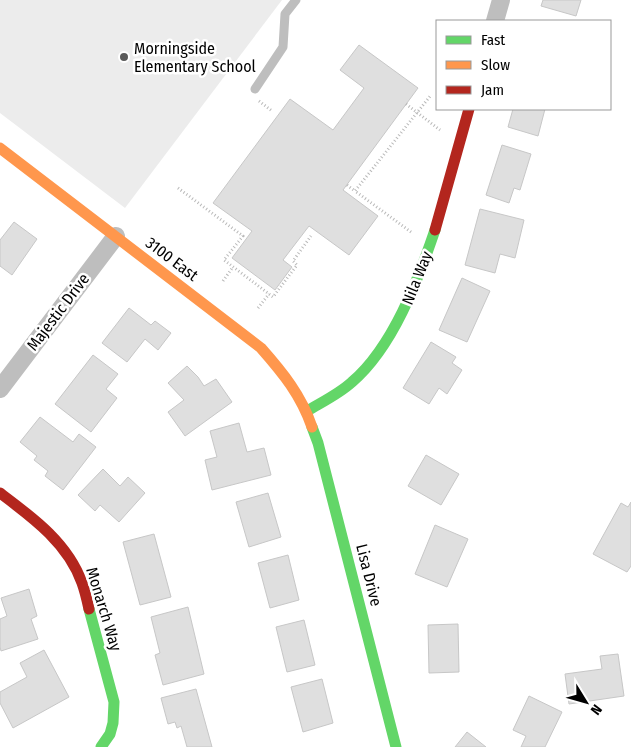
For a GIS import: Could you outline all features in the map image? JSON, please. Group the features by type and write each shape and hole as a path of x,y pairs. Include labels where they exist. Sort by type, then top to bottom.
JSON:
{"street":[{"path":"494,20 501,0"},
{"name":"Nila Way","path":"307,411 349,385 363,371 403,312 427,256 469,110"},
{"name":"3100 East","path":"0,148 261,348 287,377 307,411"},
{"name":"Majestic Drive","path":"0,389 116,236"},
{"name":"Lisa Drive","path":"307,411 318,443 396,747"},
{"name":"Monarch Way","path":"0,493 54,536 65,550 78,574 112,692 115,713 110,734 101,747"}],"lane":[{"path":"254,90 283,47 285,14 296,0"}],"path":[{"path":"355,191 431,95"},
{"path":"406,104 440,130"},
{"path":"346,184 412,233"},
{"path":"178,188 243,236 224,260 273,297 297,264 293,261 311,236"},
{"path":"223,281 233,267"},
{"path":"258,308 269,294"}],"shaded area":[{"name":"Morningside Elementary School","path":"0,0 282,0 125,208 0,113"}],"building":[{"path":"543,0 581,0 576,16 541,6"},
{"path":"359,45 418,88 343,190 378,216 349,255 309,226 283,260 292,267 275,290 232,258 252,231 213,203 290,99 333,130 364,88 340,70"},
{"path":"513,110 545,110 538,136 508,127"},
{"path":"502,145 531,154 520,190 514,188 509,203 486,195"},
{"path":"480,209 524,220 515,258 500,254 495,273 465,265"},
{"path":"14,222 37,239 12,275 0,266 0,240"},
{"path":"462,278 490,291 467,342 439,330"},
{"path":"129,308 151,325 155,321 171,333 158,350 145,339 127,362 102,343"},
{"path":"431,342 456,357 452,363 462,370 447,394 439,388 429,404 403,388"},
{"path":"93,355 118,374 106,389 117,398 91,432 55,404"},
{"path":"187,366 204,386 216,379 232,402 185,436 168,412 184,400 168,383"},
{"path":"40,417 73,442 79,434 96,447 63,490 45,476 48,471 34,460 37,456 20,442"},
{"path":"239,423 247,452 264,448 271,475 212,490 205,460 217,457 210,431"},
{"path":"426,455 459,474 441,505 408,486"},
{"path":"103,469 120,486 128,477 145,493 119,522 100,505 95,511 78,495"},
{"path":"268,493 281,537 249,547 236,502"},
{"path":"631,502 631,566 627,572 593,554 621,503 628,507"},
{"path":"435,525 468,539 447,587 415,574"},
{"path":"154,534 171,597 140,605 123,542"},
{"path":"288,555 299,600 270,608 258,563"},
{"path":"29,589 37,616 31,619 38,639 1,651 0,619 7,616 1,598"},
{"path":"188,607 204,674 163,685 155,655 160,653 151,617"},
{"path":"304,620 315,665 287,672 276,627"},
{"path":"458,624 459,672 429,673 428,625"},
{"path":"44,650 69,697 13,728 0,703 0,692 27,677 20,663"},
{"path":"618,654 624,696 569,704 565,674 602,669 600,656"},
{"path":"322,679 333,723 303,732 291,687"},
{"path":"196,689 212,747 187,747 181,726 177,728 175,722 168,724 161,698"},
{"path":"529,696 562,712 545,747 521,747 526,736 513,730"},
{"path":"467,732 486,747 455,747"}],"traffic: fast":[{"path":"307,411 347,386 367,367 380,351 392,332 412,291 435,230"},
{"path":"312,427 318,443 396,747"},
{"path":"89,609 114,702 113,723 110,734 101,747"}],"traffic: slow":[{"path":"0,148 261,348 291,385 308,415 312,427"}],"traffic: jam":[{"path":"435,230 469,110"},
{"path":"0,493 36,521 68,555 82,583 89,609"}],"place":[{"name":"Morningside Elementary School","path":"124,57"}]}
